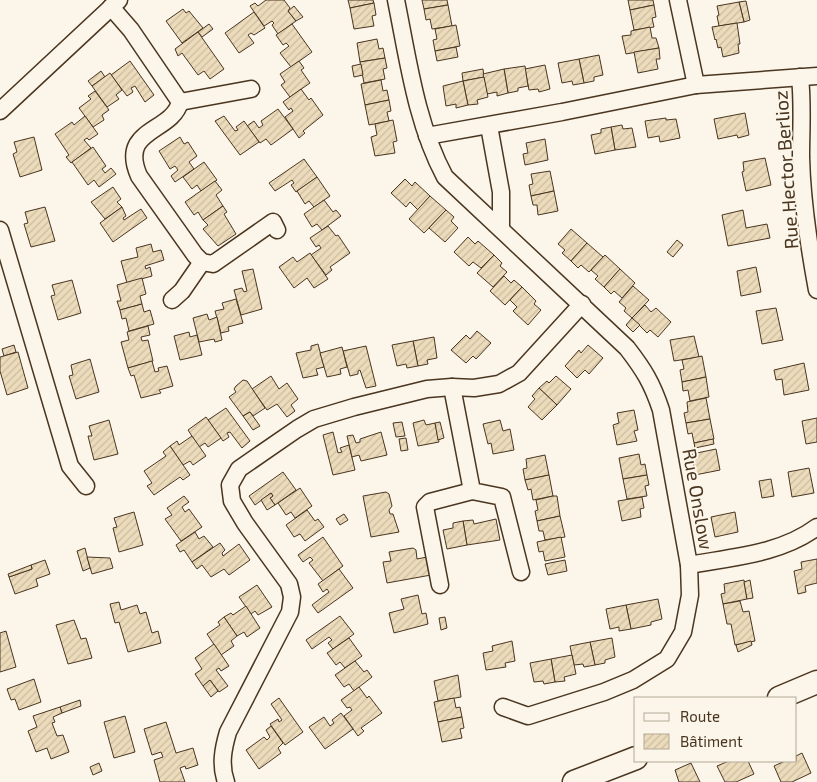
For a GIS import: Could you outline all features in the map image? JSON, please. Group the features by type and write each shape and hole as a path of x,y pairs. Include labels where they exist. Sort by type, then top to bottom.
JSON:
{"main road":[{"path":"781,697 817,682"},
{"path":"574,782 634,759"}],"street":[{"name":"Rue Onslow","path":"396,0 421,117 436,160 445,176 627,348 654,387 661,410 690,565 690,595 684,632 667,658 632,680 604,692 528,716 503,708"},
{"path":"678,0 696,85"},
{"path":"0,111 115,4 180,102 178,110 143,136 136,146 134,165 139,176 202,262 213,264 273,222 277,230"},
{"path":"427,136 489,126 696,85 817,76"},
{"name":"Rue Hector Berlioz","path":"800,77 803,105 801,158 805,208 817,290"},
{"path":"180,102 250,89"},
{"path":"489,126 501,192 501,228"},
{"path":"0,230 70,466 86,486"},
{"path":"172,300 182,291 202,262"},
{"path":"226,782 222,751 228,732 290,612 292,597 288,584 245,523 232,501 230,484 239,469 297,429 314,420 354,407 419,391 452,387 474,388 499,384 510,379 519,373 582,304"},
{"path":"452,387 472,491"},
{"path":"440,585 425,507 430,502 472,491 502,497 521,572"},
{"path":"690,565 775,549 804,536 817,526"}],"building":[{"path":"266,0 284,0 290,8 288,11 296,21 278,34 272,25 274,23 272,21 264,26 250,6 255,3 258,6"},
{"path":"348,0 373,0 374,3 350,8"},
{"path":"422,0 447,0 448,5 424,9"},
{"path":"628,0 653,0 654,5 630,10"},
{"path":"746,1 750,20 744,22 739,2"},
{"path":"739,2 744,22 719,26 717,6"},
{"path":"374,3 376,15 372,16 374,26 354,29 350,8"},
{"path":"448,5 452,26 432,29 430,19 426,20 424,9"},
{"path":"654,5 656,17 652,18 654,27 634,30 630,10"},
{"path":"294,6 303,17 296,21 288,11"},
{"path":"183,9 186,13 189,11 203,28 182,43 166,21"},
{"path":"254,12 265,28 254,35 251,33 248,35 254,43 239,53 225,33"},
{"path":"737,23 740,44 738,44 739,53 723,57 721,47 718,48 715,40 712,27"},
{"path":"209,24 213,29 202,37 198,32"},
{"path":"292,24 312,52 291,67 280,53 289,46 286,43 283,45 276,35"},
{"path":"456,25 460,46 435,51 433,40 437,39 435,29"},
{"path":"650,27 652,38 656,38 659,48 626,54 622,36 631,35 631,31"},
{"path":"198,32 224,69 210,79 204,71 198,75 182,53 178,56 175,49"},
{"path":"377,39 379,49 383,48 385,58 360,62 357,43"},
{"path":"456,47 458,57 437,61 435,51"},
{"path":"659,48 660,59 656,59 658,69 638,73 634,52"},
{"path":"599,55 603,75 594,77 594,81 584,83 579,59"},
{"path":"385,58 387,68 383,69 385,79 364,83 360,62"},
{"path":"579,59 584,83 573,85 572,81 562,83 558,63"},
{"path":"130,61 154,95 145,102 135,86 131,88 133,92 127,96 111,75"},
{"path":"299,61 304,68 301,70 310,83 290,97 281,85 285,82 280,74"},
{"path":"361,64 363,75 354,77 352,66"},
{"path":"545,65 550,89 539,92 538,89 529,90 525,69"},
{"path":"525,66 528,86 508,93 504,69"},
{"path":"483,69 484,77 463,81 462,73"},
{"path":"504,69 508,93 497,96 497,92 487,94 483,74"},
{"path":"101,71 105,77 92,86 88,81"},
{"path":"110,73 122,90 116,95 119,99 107,107 92,86"},
{"path":"484,77 488,97 477,100 478,104 468,105 463,81"},
{"path":"381,80 383,91 387,90 389,100 365,105 361,84"},
{"path":"463,81 468,105 456,108 456,104 446,106 443,86"},
{"path":"301,89 309,100 311,98 323,115 303,131 305,133 299,138 285,117 293,111 291,108 289,110 283,102"},
{"path":"95,91 109,110 102,115 104,120 93,127 79,108 91,99 88,96"},
{"path":"389,100 391,111 387,112 389,121 369,125 365,105"},
{"path":"278,109 293,129 271,145 266,139 260,143 247,126 254,121 259,128 263,125 261,121"},
{"path":"745,113 749,135 738,138 737,135 718,139 714,119"},
{"path":"85,116 98,134 89,140 87,138 84,140 91,148 71,163 66,157 69,155 55,134 72,122 74,125"},
{"path":"224,116 235,131 238,130 236,127 244,121 259,142 240,155 215,121"},
{"path":"666,118 666,120 676,119 680,138 660,142 659,136 648,138 645,121"},
{"path":"393,120 397,141 393,142 395,153 375,156 371,137 377,135 375,124"},
{"path":"622,125 623,129 632,128 636,147 615,150 611,127"},
{"path":"611,127 615,150 595,154 591,135 601,133 601,129"},
{"path":"34,137 42,170 20,177 13,154 17,152 14,142"},
{"path":"180,137 184,144 188,142 197,156 189,162 194,169 175,182 171,176 178,170 175,166 170,169 159,151"},
{"path":"545,139 548,160 525,165 523,154 528,153 526,143"},
{"path":"93,147 106,166 102,169 105,173 111,168 116,174 99,187 94,180 88,185 72,162"},
{"path":"765,158 771,185 746,191 742,172 744,171 743,162"},
{"path":"304,159 317,177 296,192 291,185 294,183 292,180 275,191 269,183"},
{"path":"204,162 217,180 201,191 197,185 192,189 183,177"},
{"path":"550,171 554,191 531,196 529,185 533,184 531,174"},
{"path":"317,177 330,196 314,207 309,201 305,204 297,191"},
{"path":"405,179 412,186 415,182 430,196 418,210 410,202 406,207 391,193"},
{"path":"215,181 222,190 216,195 223,206 203,220 198,212 194,215 185,202"},
{"path":"113,187 121,199 117,202 122,207 105,219 91,202"},
{"path":"554,191 558,211 538,215 537,205 533,205 531,196"},
{"path":"430,196 446,210 424,233 409,219"},
{"path":"324,200 333,212 336,210 341,216 322,230 317,224 312,227 304,214"},
{"path":"223,206 227,212 224,214 236,234 218,246 203,229 208,225 203,220"},
{"path":"45,207 55,241 31,247 24,224 28,223 25,212"},
{"path":"122,207 126,216 123,218 124,220 141,209 147,218 113,242 100,223"},
{"path":"446,210 454,217 451,221 458,228 445,242 429,228"},
{"path":"743,210 746,228 767,224 770,238 728,246 722,215"},
{"path":"328,226 336,236 338,235 350,253 330,267 332,270 326,275 311,255 321,248 319,245 316,247 310,238"},
{"path":"571,229 587,243 571,261 562,253 565,250 558,244"},
{"path":"468,237 475,244 478,241 494,255 481,268 473,262 469,266 454,252"},
{"path":"677,240 683,245 673,257 667,252"},
{"path":"587,243 603,257 589,272 581,265 578,268 571,261"},
{"path":"151,244 153,252 161,250 164,260 145,266 146,269 150,267 152,276 127,283 121,261 138,257 136,248"},
{"path":"310,253 328,279 314,288 307,278 294,288 279,267 293,257 297,262"},
{"path":"494,255 502,263 500,266 507,272 493,287 477,273"},
{"path":"605,255 620,269 604,287 595,279 598,276 591,270"},
{"path":"756,267 761,292 741,296 737,271"},
{"path":"253,269 262,309 241,315 234,290 242,288 244,292 247,291 242,271"},
{"path":"620,269 635,283 622,298 614,291 611,294 604,287"},
{"path":"504,276 511,283 514,280 522,287 505,305 490,291"},
{"path":"142,278 146,294 140,296 142,304 120,310 117,301 121,301 117,285"},
{"path":"72,280 81,313 58,320 51,296 55,295 52,285"},
{"path":"633,286 649,300 632,318 624,311 626,308 619,302"},
{"path":"522,287 536,301 534,304 541,310 528,325 513,311 517,307 510,300"},
{"path":"236,299 243,323 228,327 229,331 221,333 215,311 224,309 222,303"},
{"path":"142,304 144,312 150,310 154,324 129,331 126,318 122,319 120,310"},
{"path":"645,305 651,312 656,308 671,322 658,337 650,330 647,333 632,318"},
{"path":"776,308 783,340 762,344 756,311"},
{"path":"207,314 209,320 217,317 222,340 215,342 214,339 199,342 193,318"},
{"path":"632,318 640,325 633,332 626,325"},
{"path":"148,326 150,335 141,337 142,341 148,340 153,361 128,368 121,342 129,340 127,332"},
{"path":"477,331 491,343 476,359 473,356 466,363 451,350 466,335 470,339"},
{"path":"189,332 190,337 197,335 202,355 180,360 174,336"},
{"path":"694,336 699,357 674,361 670,340"},
{"path":"434,337 437,358 427,360 428,364 418,366 413,341"},
{"path":"413,341 418,366 407,368 406,364 397,366 392,345"},
{"path":"318,344 324,367 316,369 318,375 303,378 296,353 311,350 311,346"},
{"path":"14,345 16,352 4,356 2,349"},
{"path":"588,345 603,358 589,374 585,370 577,378 565,366 579,350 581,353"},
{"path":"366,346 376,386 366,388 360,370 358,374 350,376 343,351"},
{"path":"342,347 347,367 340,369 341,374 327,377 320,353"},
{"path":"18,352 28,388 7,395 0,371 0,357"},
{"path":"702,356 706,377 682,382 680,370 684,369 682,360"},
{"path":"90,359 99,392 76,399 69,376 73,375 71,365"},
{"path":"152,361 155,372 159,371 158,368 167,366 173,386 159,390 161,393 141,398 134,375 131,376 128,368"},
{"path":"804,363 809,390 784,395 782,379 776,380 774,370"},
{"path":"271,376 279,389 287,383 298,399 291,405 295,411 287,417 277,404 267,410 252,389"},
{"path":"556,376 571,389 557,405 539,388 547,381 549,383"},
{"path":"706,377 709,397 690,401 688,390 683,391 682,382"},
{"path":"243,380 247,381 265,408 253,416 250,412 243,416 229,397 236,392 234,389"},
{"path":"539,388 557,405 542,420 528,407 535,399 532,396"},
{"path":"706,398 710,419 686,423 684,413 688,412 687,402"},
{"path":"226,408 250,441 242,448 230,432 227,433 229,437 223,441 208,420"},
{"path":"634,410 638,430 634,431 637,441 617,445 613,425 619,423 617,413"},
{"path":"250,412 260,426 253,430 243,416"},
{"path":"206,417 221,438 208,447 205,443 199,447 188,430"},
{"path":"817,418 817,442 806,444 802,421"},
{"path":"710,419 714,439 694,443 692,433 688,434 686,423"},
{"path":"109,420 118,454 94,460 88,436 92,436 89,426"},
{"path":"424,420 426,425 435,423 439,442 418,446 413,423"},
{"path":"500,420 503,431 510,429 514,450 493,454 491,443 488,444 483,424"},
{"path":"402,422 405,436 396,437 393,423"},
{"path":"440,422 444,438 438,440 435,423"},
{"path":"333,432 338,453 342,452 340,448 349,445 355,470 333,475 323,435"},
{"path":"381,432 387,455 361,461 359,455 352,457 347,436 353,435 356,443 360,442 360,439"},
{"path":"192,436 206,456 193,465 190,461 183,465 170,446 177,441 179,445"},
{"path":"406,438 408,450 401,451 399,439"},
{"path":"713,439 714,444 695,448 694,443"},
{"path":"170,446 190,475 183,480 180,477 154,495 147,486 152,483 144,471 166,456 163,452"},
{"path":"716,449 720,470 695,475 692,454"},
{"path":"639,454 641,465 645,464 647,475 623,479 619,458"},
{"path":"545,455 549,475 525,480 523,469 527,468 526,459"},
{"path":"809,468 814,493 792,497 788,472"},
{"path":"283,472 296,490 275,505 270,498 273,496 271,493 255,505 249,496"},
{"path":"549,475 553,496 533,500 531,489 528,490 525,480"},
{"path":"647,475 649,485 645,486 647,496 627,499 623,479"},
{"path":"771,479 774,496 762,498 759,481"},
{"path":"300,488 312,506 295,518 291,512 286,515 278,503"},
{"path":"386,492 389,494 392,506 389,510 390,514 393,514 399,532 371,537 363,496"},
{"path":"271,493 273,496 270,498 275,505 267,510 261,500"},
{"path":"184,496 189,502 182,507 185,512 189,509 202,527 181,541 165,519 172,515 167,508"},
{"path":"557,496 560,516 537,521 535,511 538,510 536,500"},
{"path":"642,497 644,508 640,509 641,517 622,521 618,501"},
{"path":"307,510 315,521 318,519 324,527 305,541 300,534 294,537 286,525"},
{"path":"134,512 143,545 119,552 113,528 117,527 114,518"},
{"path":"735,512 738,532 715,537 711,517"},
{"path":"344,514 348,520 340,525 336,519"},
{"path":"560,516 565,537 545,540 543,531 539,531 537,521"},
{"path":"496,519 500,540 467,545 463,521 473,520 474,524"},
{"path":"463,521 467,545 447,549 443,530 453,528 453,523"},
{"path":"195,532 199,539 204,536 213,547 192,562 184,550 180,552 176,545"},
{"path":"323,537 343,566 323,581 309,563 313,560 310,557 303,562 298,555"},
{"path":"561,537 565,557 545,561 543,551 539,552 537,542"},
{"path":"220,543 225,550 222,553 223,556 239,544 250,560 229,575 224,569 211,577 202,565 197,569 192,562"},
{"path":"85,548 90,568 83,571 77,551"},
{"path":"413,548 416,550 417,559 427,557 431,575 387,583 383,562 391,561 389,552"},
{"path":"87,557 110,558 113,568 92,574"},
{"path":"817,559 817,583 805,586 806,592 798,594 794,571 802,569 801,562"},
{"path":"45,560 50,574 36,579 38,586 15,594 9,577 32,569 31,565"},
{"path":"565,560 567,571 548,575 545,564"},
{"path":"31,565 32,569 9,577 8,574"},
{"path":"339,569 353,588 318,613 312,605 329,592 327,589 323,592 318,584"},
{"path":"744,580 747,599 723,604 721,594 725,593 724,584"},
{"path":"750,580 753,598 747,599 744,582"},
{"path":"257,585 272,607 258,615 255,611 251,614 239,597"},
{"path":"418,595 422,614 426,613 428,624 394,633 389,613 404,609 401,599"},
{"path":"658,599 662,619 651,622 651,625 631,629 626,605"},
{"path":"740,601 743,612 749,611 755,641 735,645 731,624 727,624 723,604"},
{"path":"119,602 121,610 137,605 140,614 146,612 152,633 158,631 161,643 128,652 119,622 115,623 110,604"},
{"path":"626,605 631,629 619,631 619,627 610,629 606,609"},
{"path":"246,606 260,628 247,637 244,632 237,636 224,617 231,613 233,615"},
{"path":"340,616 354,634 333,649 328,643 332,640 329,637 312,649 306,640"},
{"path":"224,617 237,636 231,641 234,646 221,655 207,634 220,625 218,622"},
{"path":"445,617 447,628 441,630 439,618"},
{"path":"74,620 81,639 86,638 92,658 68,664 56,625"},
{"path":"6,631 16,667 0,672 0,633"},
{"path":"349,638 362,656 345,668 340,662 336,665 327,653"},
{"path":"612,638 615,657 605,660 605,663 595,665 590,642"},
{"path":"512,641 515,661 505,663 506,667 486,670 483,653 493,651 492,646"},
{"path":"751,641 752,645 738,652 736,645"},
{"path":"590,642 595,665 584,667 583,664 574,665 570,646"},
{"path":"214,644 229,666 221,671 219,668 216,670 228,686 219,692 210,680 203,686 195,674 202,669 195,658"},
{"path":"572,655 576,674 564,677 565,681 555,682 551,659"},
{"path":"551,659 555,682 544,684 543,681 534,682 530,663"},
{"path":"355,661 364,672 367,670 372,677 354,691 349,684 344,687 335,675"},
{"path":"458,675 461,697 438,701 434,681"},
{"path":"34,679 41,702 19,710 15,699 11,700 7,689"},
{"path":"210,680 218,691 211,697 203,686"},
{"path":"359,687 367,698 369,696 382,713 361,728 364,731 358,736 344,716 352,710 350,707 347,708 341,700"},
{"path":"279,698 303,732 285,745 270,724 278,719 279,722 282,720 271,704"},
{"path":"454,698 456,708 460,707 462,717 438,722 434,702"},
{"path":"80,700 81,706 62,713 60,707"},
{"path":"60,707 62,713 53,717 55,722 52,723 57,736 63,735 69,752 51,759 47,748 36,752 28,731 37,727 33,716"},
{"path":"341,713 353,729 325,749 309,727 324,717 330,726 334,723 332,720"},
{"path":"125,716 135,752 114,758 104,722"},
{"path":"462,717 464,728 460,729 462,738 442,742 438,722"},
{"path":"166,722 176,753 193,748 198,765 186,769 185,766 180,768 185,782 160,782 154,760 163,757 161,752 152,755 144,729"},
{"path":"271,726 283,743 278,748 281,753 259,769 246,750 264,737 267,740 270,737 266,730"},
{"path":"802,753 811,773 792,782 781,782 774,766 783,762 797,762 797,756"},
{"path":"727,762 748,762 754,774 736,782 725,782 717,766"},
{"path":"99,763 102,771 93,775 90,767"},
{"path":"691,763 700,782 679,782 675,770"}]}
